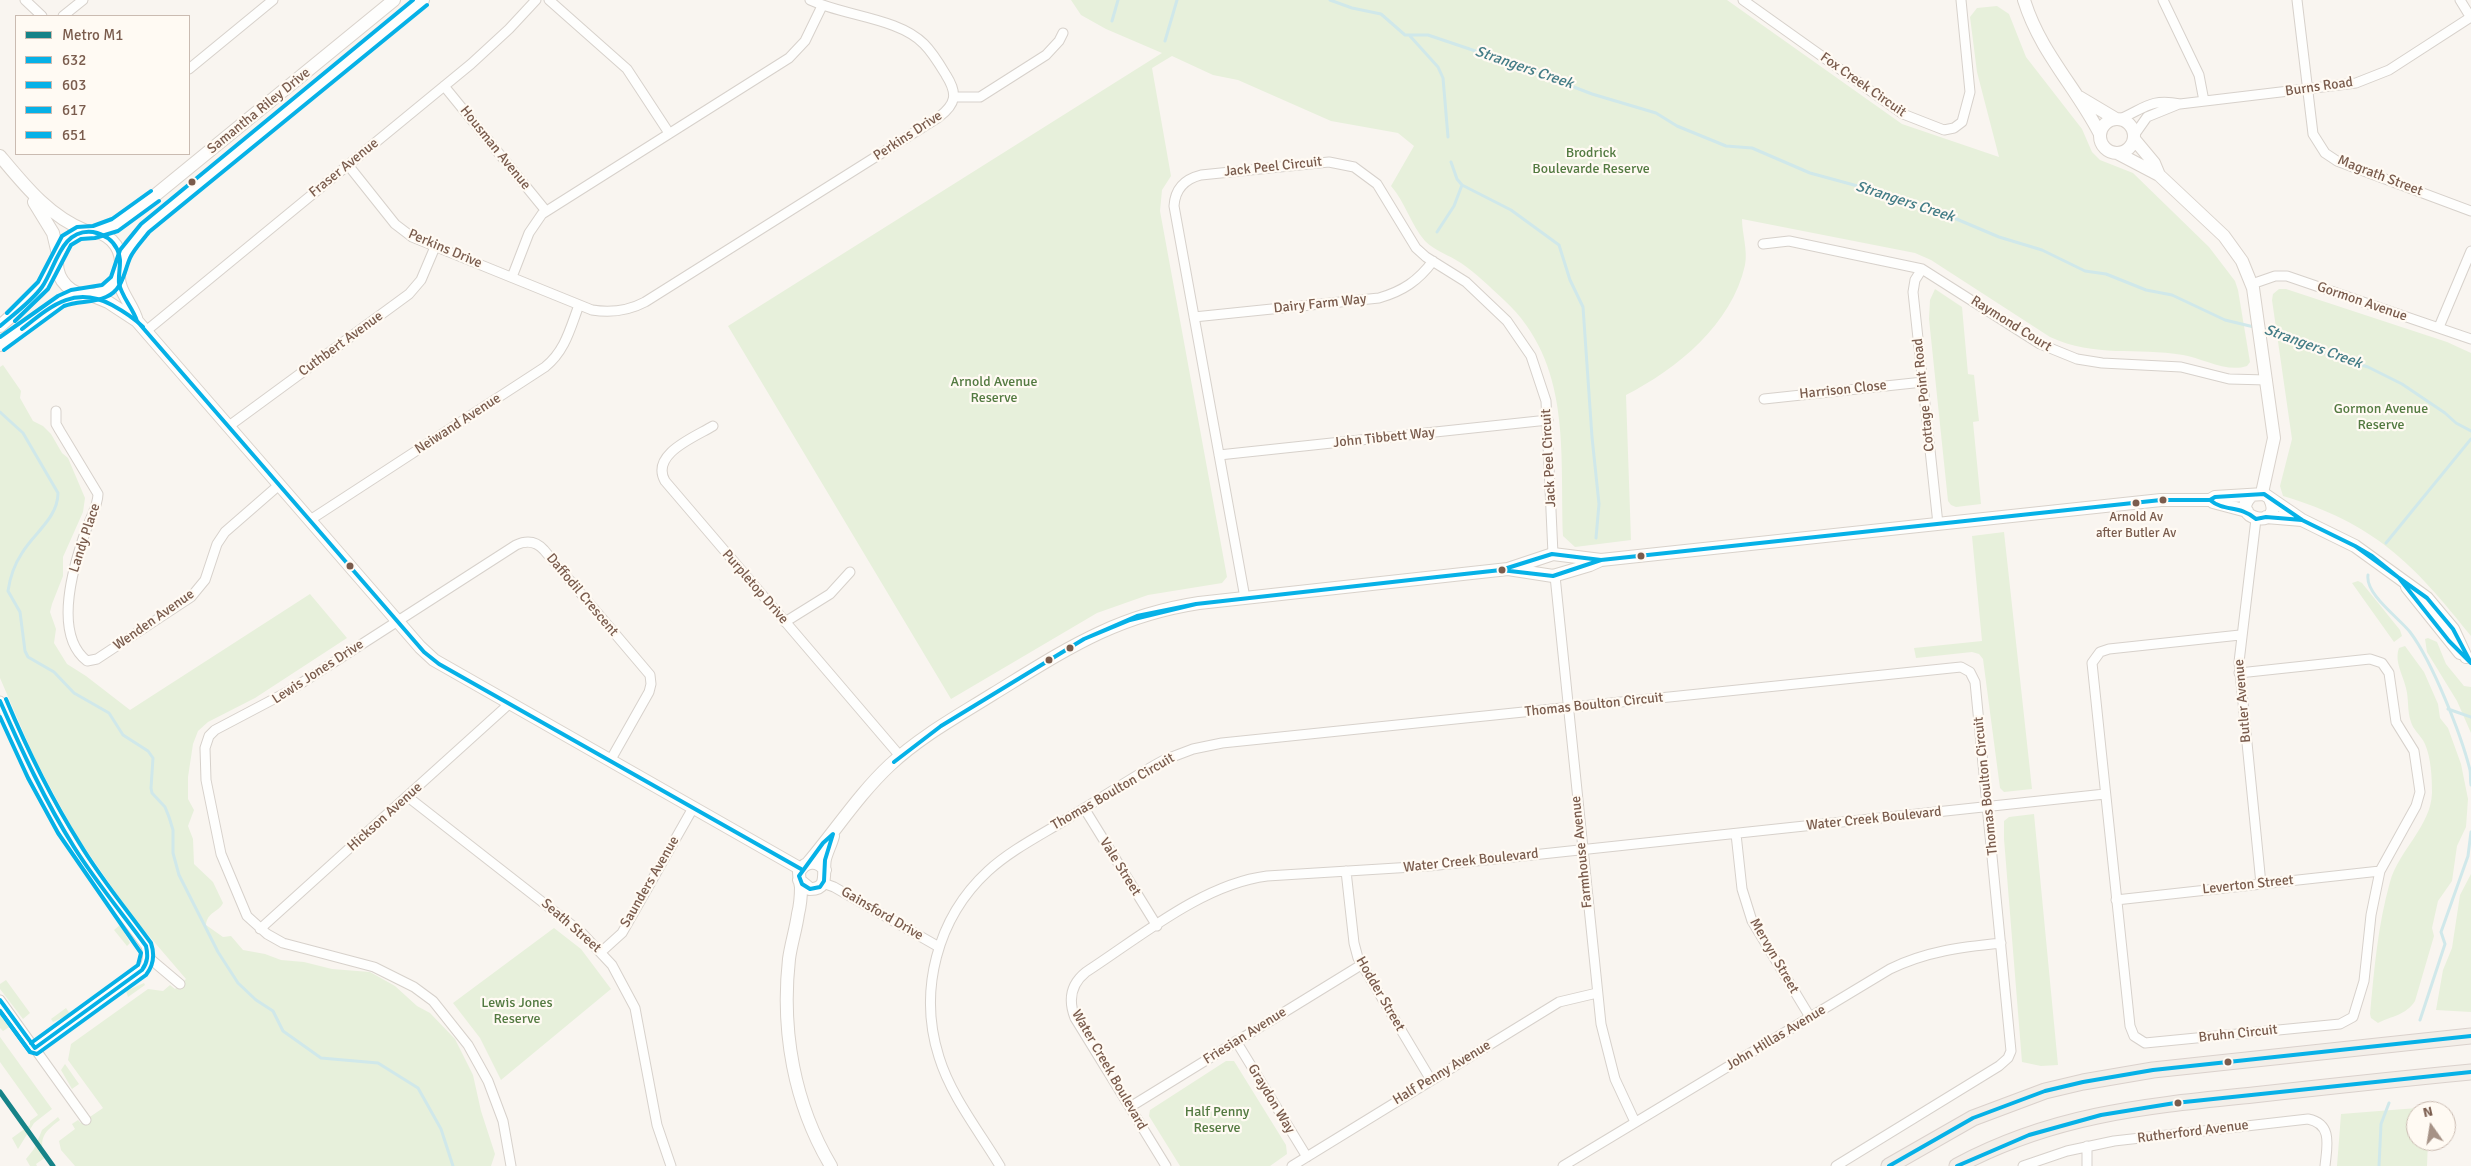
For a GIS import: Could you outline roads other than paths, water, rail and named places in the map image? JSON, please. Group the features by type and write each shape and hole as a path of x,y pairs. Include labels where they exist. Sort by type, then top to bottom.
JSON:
{"main road":[{"path":"1889,1166 1933,1139 1980,1115 2045,1091 2083,1082 2153,1070 2471,1036"},
{"path":"1957,1166 2024,1136 2099,1114 2161,1104 2471,1072"}],"street":[{"path":"25,0 41,15"},
{"path":"64,15 82,0"},
{"path":"190,68 273,0"},
{"name":"Samantha Riley Drive","path":"90,232 115,225 142,206 394,0"},
{"name":"Samantha Riley Drive","path":"120,269 130,245 145,228 423,0"},
{"name":"Fraser Avenue","path":"146,331 444,86 497,41 536,0"},
{"path":"550,0 627,69 669,133"},
{"path":"810,0 822,6 887,23 916,36 932,53 951,83 955,97 980,97 1046,56 1059,41 1063,33"},
{"name":"Fox Creek Circuit","path":"1743,0 1903,114 1944,130 1954,128 1962,122 1970,92 1961,0"},
{"path":"2024,0 2043,46 2079,98 2084,110 2100,134 2103,146 2110,152 2119,154 2160,175 2231,244 2242,261 2253,286 2274,438 2261,496 2246,504 2256,516"},
{"path":"2163,0 2199,75 2204,101"},
{"name":"Magrath Street","path":"2298,0 2313,134 2320,147 2331,158 2471,210"},
{"path":"2460,0 2471,18"},
{"path":"512,277 538,218 546,211 789,58 805,41 822,6"},
{"name":"Burns Road","path":"2135,137 2147,117 2180,104 2348,85 2379,75 2471,18"},
{"name":"Housman Avenue","path":"444,86 546,211"},
{"name":"Perkins Drive","path":"348,165 401,229 412,237 592,310 612,312 629,309 645,302 939,117 951,107 955,97"},
{"path":"2079,98 2128,123 2160,175"},
{"name":"Burns Road","path":"2118,119 2157,101 2180,104"},
{"path":"2100,134 2104,125 2118,119"},
{"path":"2119,154 2131,147 2135,137"},
{"path":"0,156 29,191 58,217 108,238 114,243 118,250 120,287 134,310 138,321 397,621 434,660 803,871"},
{"name":"Jack Peel Circuit","path":"1245,598 1174,206 1176,196 1182,185 1187,180 1201,175 1329,162 1354,167 1377,184 1411,243 1432,261 1466,282 1515,331 1537,371 1544,394 1548,420 1553,555"},
{"path":"29,191 52,231 59,277 63,283 69,289 108,302 138,321"},
{"path":"0,326 39,291 61,247 72,236 90,232"},
{"name":"Raymond Court","path":"1763,244 1782,240 1796,242 1922,269 2040,344 2065,356 2102,363 2180,368 2229,379 2266,375"},
{"name":"Cuthbert Avenue","path":"229,426 409,294 421,280 435,247"},
{"path":"2439,327 2471,251"},
{"name":"Dairy Farm Way","path":"1194,318 1379,298 1407,287 1420,277 1432,261"},
{"path":"0,345 61,301 106,291 116,280 120,269"},
{"name":"Cottage Point Road","path":"1922,269 1915,280 1913,292 1938,524"},
{"name":"Gormon Avenue","path":"2253,286 2275,276 2287,276 2392,314 2439,327 2471,339"},
{"name":"Neiwand Avenue","path":"310,520 554,360 565,344 579,305"},
{"name":"Harrison Close","path":"1764,399 1923,382"},
{"name":"Landy Place","path":"56,411 56,424 98,494 75,565 68,609 72,636 82,656 87,661 97,659"},
{"name":"John Tibbett Way","path":"1219,455 1548,420"},
{"name":"Purpletop Drive","path":"713,426 665,458 661,467 662,477 900,756"},
{"name":"Wenden Avenue","path":"97,659 190,597 205,580 217,544 225,532 280,485"},
{"path":"2256,516 2272,509 2261,496"},
{"path":"798,914 806,906 826,877 824,870 833,834 860,797 900,756 941,726 1095,633 1157,610 1245,598 1508,569 1553,555 1601,560 2160,500 2210,500 2215,497 2261,496 2291,511 2302,520 2355,546 2403,581 2418,589 2442,614 2457,636 2468,660"},
{"path":"2210,500 2216,505 2256,516 2302,520"},
{"name":"Butler Avenue","path":"2256,516 2240,635 2239,673 2261,884"},
{"name":"Daffodil Crescent","path":"397,621 516,544 527,541 540,546 650,675 651,684 649,692 610,761"},
{"path":"1553,555 1543,567 1555,575"},
{"path":"1553,555 1566,562 1555,575"},
{"path":"1508,569 1521,573 1555,575 1601,560"},
{"path":"785,622 830,594 850,572"},
{"name":"Farmhouse Avenue","path":"1555,575 1567,708 1601,1024 1609,1060 1635,1122"},
{"name":"Lewis Jones Drive","path":"260,929 242,909 223,861 206,780 205,748 209,736 215,730 289,692 397,621"},
{"name":"Bruhn Circuit","path":"2239,673 2370,659 2378,660 2388,669 2396,722 2414,751 2420,792 2416,806 2380,871 2369,930 2364,981 2357,1009 2350,1020 2331,1025 2150,1044 2141,1042 2134,1036 2130,1026 2092,663 2097,655 2109,649 2240,635"},
{"name":"Thomas Boulton Circuit","path":"1000,1166 952,1088 935,1044 930,998 939,947 958,907 989,870 1016,850 1164,760 1207,746 1961,667 1970,672 1975,682 2011,1047 2008,1058 1999,1066 1836,1166"},
{"path":"0,700 26,761 58,819 97,881 146,946 148,957 147,963 142,970 35,1048"},
{"name":"Hickson Avenue","path":"260,929 509,704"},
{"name":"Water Creek Boulevard","path":"1166,1166 1075,1018 1071,999 1074,987 1081,976 1210,892 1233,883 1267,876 1430,866 2105,794"},
{"name":"Seath Street","path":"408,797 574,926 601,952 621,980 636,1008 657,1125 671,1166"},
{"name":"Saunders Avenue","path":"601,952 622,933 693,808"},
{"name":"Vale Street","path":"1084,808 1156,926"},
{"path":"831,1166 806,1113 799,1091 789,1044 787,978 803,871 824,840 833,834"},
{"name":"Mervyn Street","path":"1736,834 1742,888 1752,921 1810,1018"},
{"path":"803,871 818,864 824,870"},
{"path":"803,871 805,887 819,886"},
{"name":"Hodder Street","path":"1346,871 1354,943 1361,964 1431,1080"},
{"name":"Leverton Street","path":"2116,900 2380,871"},
{"name":"Gainsford Drive","path":"819,886 834,887 939,947"},
{"path":"260,929 291,946 360,962 388,973 425,993 443,1011 468,1045 488,1082 502,1122 511,1166"},
{"name":"John Hillas Avenue","path":"1562,1166 1890,969 1914,958 1944,949 2001,943"},
{"path":"148,957 180,984"},
{"name":"Friesian Avenue","path":"1130,1107 1361,964"},
{"name":"Half Penny Avenue","path":"1292,1166 1559,1002 1573,997 1597,993"},
{"path":"0,1000 86,1120"},
{"name":"Graydon Way","path":"1236,1041 1307,1157"},
{"name":"Rutherford Avenue","path":"2023,1166 2046,1157 2087,1146 2308,1120 2317,1121 2325,1130 2325,1166"},
{"path":"2087,1146 2087,1166"}],"waterway":[{"path":"1112,21 1118,0"},
{"path":"1165,41 1177,0"},
{"name":"Strangers Creek","path":"1330,0 1352,8 1381,14 1405,35 1428,35 1514,64 1592,94 1656,113 1677,126 1726,146 1752,148 1810,173 1876,191 1954,218 1999,237 2042,250 2085,271 2106,274 2146,290 2172,295 2225,320 2254,327"},
{"path":"1410,36 1438,67 1443,78 1448,137"},
{"path":"1451,162 1457,179 1462,185 1511,210 1559,245 1570,280 1583,307 1592,437 1599,504 1596,538"},
{"path":"1437,232 1454,206 1462,185"},
{"name":"Strangers Creek","path":"2263,329 2285,334 2328,355 2368,367 2402,384 2445,413 2456,423 2471,431"},
{"path":"0,412 23,433 58,493 57,502 50,518 19,558 13,571 8,591 20,612 25,651 28,657 54,672 74,693 109,713 123,735 148,751 153,758 152,793 165,807 169,817 173,830 173,853 179,875 218,952 238,983 256,1000 273,1011 283,1031 321,1058 378,1063 418,1088 441,1129 453,1166"},
{"path":"2386,543 2471,439"},
{"path":"2368,575 2368,582 2377,598 2410,632 2419,645 2436,679 2460,737 2470,770 2471,785"},
{"path":"2448,709 2471,717"},
{"path":"2420,1020 2445,944 2441,932 2468,856 2471,832"},
{"path":"2379,1166 2381,1124 2389,1103"}],"metro line":[{"name":"M1","path":"0,1092 53,1166"}],"place":[{"name":"Arnold Av after Butler Av","path":"2136,503"}],"park label":[{"name":"Brodrick Boulevarde Reserve","path":"1591,162"},
{"name":"Arnold Avenue Reserve","path":"994,390"},
{"name":"Gormon Avenue Reserve","path":"2381,418"},
{"name":"Lewis Jones Reserve","path":"517,1012"},
{"name":"Half Penny Reserve","path":"1217,1120"}]}
